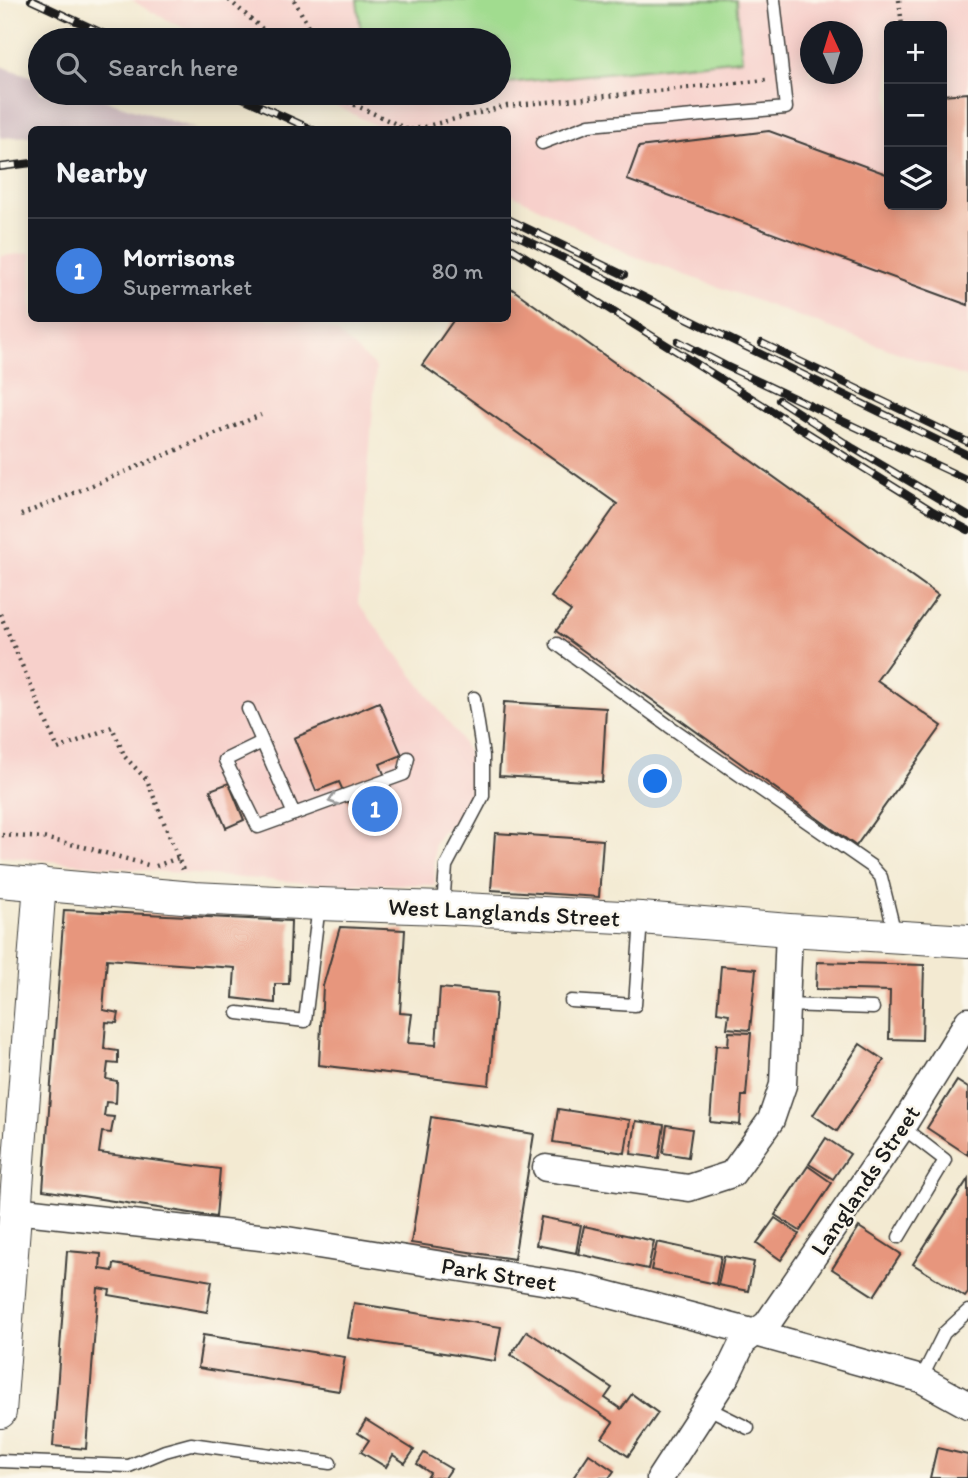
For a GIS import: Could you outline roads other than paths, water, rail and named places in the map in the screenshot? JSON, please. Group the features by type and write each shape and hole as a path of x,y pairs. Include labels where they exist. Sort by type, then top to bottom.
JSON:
{"street":[{"name":"West Langlands Street","path":"0,881 194,898 641,918 968,941"},
{"path":"0,1412 15,1210 10,1136 40,883"},
{"path":"546,1168 689,1188 732,1174 771,1120 783,1085 789,930"},
{"name":"Langlands Street","path":"660,1478 727,1375 743,1342 767,1324 902,1128 968,1021"},
{"name":"Park Street","path":"15,1210 288,1240 580,1287 921,1379 968,1405"}],"lane":[{"path":"541,144 589,125 786,108 774,0"},
{"path":"557,644 669,726 871,866 881,877 896,938"},
{"path":"443,908 446,866 483,796 483,756 474,698"},
{"path":"248,709 294,814"},
{"path":"262,742 225,760 258,827 404,774 408,758"},
{"path":"238,1013 305,1021 319,904"},
{"path":"571,1001 635,1005 641,918"},
{"path":"786,1005 873,1008"},
{"path":"899,1237 945,1160 902,1128"},
{"path":"921,1379 944,1333 968,1311"},
{"path":"705,1406 748,1428"},
{"path":"0,1461 130,1466 165,1451 191,1444 330,1463"}],"railway":[{"path":"31,0 91,28"},
{"path":"258,105 304,126"},
{"path":"0,167 28,164"},
{"path":"511,220 624,275"},
{"path":"511,232 968,455"},
{"path":"511,248 931,510 968,530"},
{"path":"678,341 968,480"},
{"path":"762,343 968,442"},
{"path":"779,400 853,448 968,516"}],"place":[{"name":"Morrisons","path":"375,809"}]}
